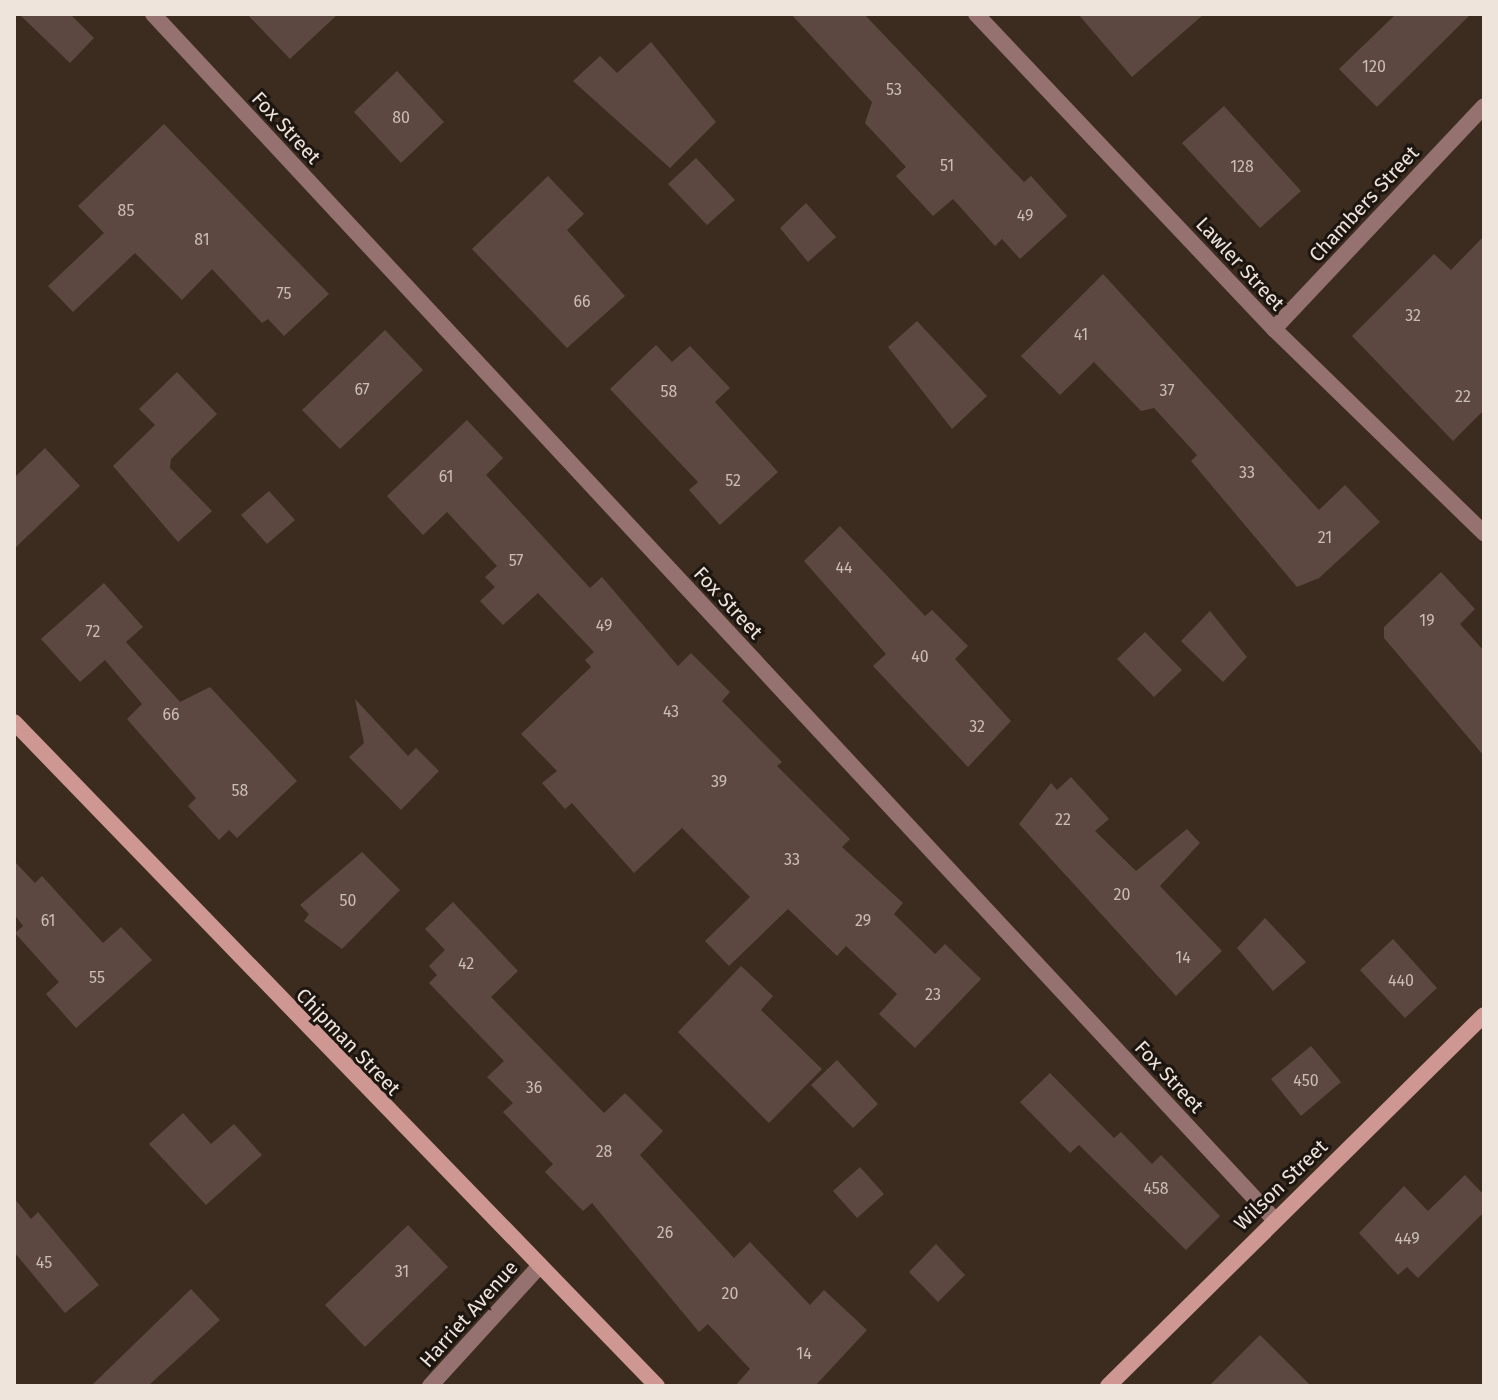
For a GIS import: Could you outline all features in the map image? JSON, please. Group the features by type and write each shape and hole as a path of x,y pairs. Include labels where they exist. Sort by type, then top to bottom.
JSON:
{"street":[{"name":"Fox Street","path":"153,14 1274,1219"},
{"name":"Lawler Street","path":"976,14 1274,329 1484,533"},
{"name":"Chambers Street","path":"1274,329 1484,106"},
{"name":"Chipman Street","path":"14,722 537,1269 657,1386"},
{"name":"Wilson Street","path":"1108,1386 1484,1015"},
{"name":"Harriet Avenue","path":"430,1386 537,1269"}],"building":[{"path":"19,14 70,14 94,38 70,63"},
{"path":"247,14 338,14 290,59"},
{"path":"791,14 864,14 1024,182 1031,176 1067,216 1020,259 1002,239 995,246 953,199 933,216 896,176 906,167 865,123 872,102"},
{"path":"1078,14 1204,14 1132,77"},
{"path":"1396,14 1471,14 1377,107 1339,69"},
{"path":"651,42 716,122 670,168 573,81 600,56 617,73"},
{"path":"397,71 444,122 401,163 354,112"},
{"path":"1224,106 1301,191 1260,228 1182,143"},
{"path":"164,124 329,294 284,336 268,319 262,323 212,269 182,300 135,253 73,312 48,286 104,233 78,206"},
{"path":"696,158 735,200 707,225 668,184"},
{"path":"548,176 584,214 567,230 625,296 567,348 472,249"},
{"path":"806,203 836,237 808,262 780,228"},
{"path":"1484,236 1484,410 1453,441 1352,336 1434,254 1451,270"},
{"path":"1103,274 1319,510 1345,485 1380,522 1319,578 1297,587 1191,461 1197,455 1154,408 1141,411 1094,362 1060,395 1021,356"},
{"path":"917,321 987,396 952,429 888,347"},
{"path":"385,330 423,370 340,449 302,410"},
{"path":"656,345 672,362 690,346 730,388 715,402 778,472 720,525 689,490 698,482 610,389"},
{"path":"177,372 217,414 171,459 170,468 212,511 178,542 113,466 155,425 139,409"},
{"path":"467,420 503,458 486,475 590,588 602,577 678,666 691,653 730,692 722,701 782,762 777,766 850,839 842,847 903,903 894,914 935,954 945,944 981,979 915,1048 879,1014 897,994 846,946 837,956 788,909 729,966 705,941 750,897 682,828 634,873 572,803 565,809 542,783 557,771 521,734 591,667 585,660 594,652 538,593 503,625 480,601 495,587 485,577 497,566 447,512 423,535 387,496"},
{"path":"45,448 80,486 14,549 14,478"},
{"path":"269,491 295,520 267,544 241,515"},
{"path":"840,526 925,616 932,610 968,646 955,659 1011,721 968,767 873,666 886,654 804,561"},
{"path":"1441,572 1475,609 1460,624 1484,651 1484,756 1384,638 1384,627"},
{"path":"104,583 143,627 126,642 180,702 210,687 297,781 237,838 229,830 219,840 188,806 196,798 127,719 142,704 105,660 80,682 41,639"},
{"path":"1210,611 1247,657 1223,682 1181,641"},
{"path":"1145,632 1182,670 1154,697 1117,659"},
{"path":"355,699 408,756 416,748 439,771 401,810 349,757 364,743"},
{"path":"1071,777 1109,819 1095,831 1136,871 1187,829 1200,843 1160,886 1222,951 1176,996 1019,824 1051,783 1057,790"},
{"path":"362,852 400,890 342,949 304,921 309,914 300,905"},
{"path":"14,861 35,883 42,876 103,943 121,927 152,960 76,1028 46,994 59,982 15,933 23,926 14,914"},
{"path":"453,902 518,971 491,997 604,1113 625,1093 663,1131 640,1155 734,1258 750,1242 810,1305 824,1290 867,1330 815,1386 735,1386 750,1369 708,1324 699,1332 592,1203 583,1211 545,1172 553,1164 503,1112 513,1103 487,1077 504,1061 429,983 437,975 429,966 445,950 425,929"},
{"path":"1265,918 1306,962 1273,991 1237,948"},
{"path":"1393,939 1437,988 1405,1018 1360,970"},
{"path":"741,966 773,996 761,1010 822,1069 769,1123 678,1032"},
{"path":"1311,1046 1341,1082 1301,1116 1271,1079"},
{"path":"837,1060 878,1104 853,1128 811,1085"},
{"path":"1050,1073 1114,1138 1121,1132 1152,1164 1161,1155 1220,1216 1186,1250 1079,1145 1070,1153 1020,1102"},
{"path":"183,1113 211,1144 234,1124 262,1155 206,1205 149,1144"},
{"path":"860,1167 884,1194 857,1218 833,1191"},
{"path":"1465,1175 1484,1195 1484,1212 1418,1278 1407,1267 1398,1275 1359,1233 1404,1186 1428,1211"},
{"path":"14,1198 31,1219 38,1212 99,1285 65,1313 14,1252"},
{"path":"408,1225 448,1267 365,1347 325,1305"},
{"path":"936,1244 965,1275 938,1302 909,1272"},
{"path":"191,1289 220,1320 148,1386 91,1386"},
{"path":"1260,1335 1311,1386 1209,1386"}]}
